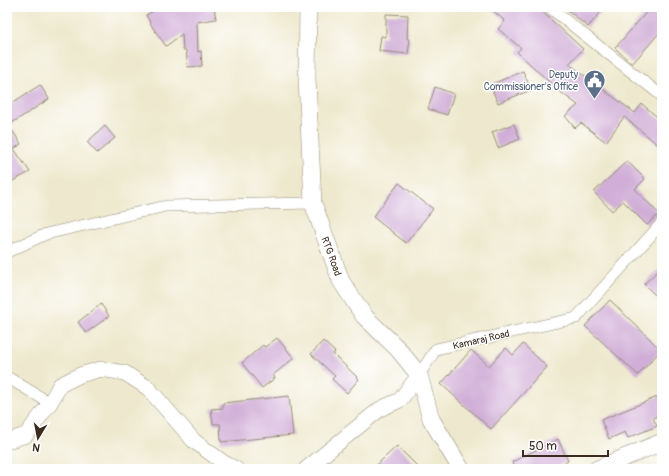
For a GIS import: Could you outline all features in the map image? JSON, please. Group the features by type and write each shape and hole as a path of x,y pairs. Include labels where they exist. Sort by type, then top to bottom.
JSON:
{"main road":[{"name":"RTG Road","path":"308,7 307,79 313,203 341,281 364,316 398,349 419,375 431,420 461,469"},
{"path":"597,469 662,442"}],"street":[{"path":"549,7 662,96"},
{"path":"7,252 46,234 166,206 313,203"},
{"name":"Kamaraj Road","path":"306,469 380,408 400,400 436,349 576,318 662,223"},
{"path":"7,441 26,435 50,403 60,385 80,375 101,369 125,374 148,388 194,441 224,463 236,469"},
{"path":"7,377 50,403"}],"building":[{"path":"161,7 214,7 216,19 197,22 198,52 201,51 202,66 188,67 186,50 183,50 182,34 166,46 153,28 146,15"},
{"path":"488,7 537,7 583,49 569,64 635,113 642,104 662,121 662,148 624,117 606,142 581,123 575,128 565,116 578,105 559,91 517,52 521,48 498,29 505,21"},
{"path":"564,7 605,7 588,27"},
{"path":"651,7 662,7 662,30 632,64 615,48"},
{"path":"386,14 408,15 407,39 410,39 408,54 379,51 381,36 386,37"},
{"path":"523,71 531,90 498,103 490,85"},
{"path":"40,85 49,99 9,125 21,144 14,149 30,172 7,184 7,106"},
{"path":"435,87 454,94 447,115 428,109"},
{"path":"514,124 520,139 498,148 492,132"},
{"path":"105,126 115,138 97,153 87,142"},
{"path":"627,161 645,179 635,189 659,214 647,225 623,201 612,211 594,192"},
{"path":"399,183 433,209 406,243 373,217"},
{"path":"662,267 662,302 644,284"},
{"path":"610,300 661,350 638,375 585,326"},
{"path":"101,304 109,316 86,333 78,322"},
{"path":"277,338 294,358 273,375 275,378 262,388 242,363 263,345 265,347"},
{"path":"323,341 335,352 333,354 359,379 347,393 332,379 335,376 311,354"},
{"path":"523,344 547,367 491,429 441,384 471,350 489,366 506,348 513,355"},
{"path":"662,395 662,414 653,418 657,426 628,438 625,432 609,439 601,420"},
{"path":"289,396 293,435 221,442 220,424 213,424 211,409 223,408 223,403"},
{"path":"558,439 568,461 553,469 515,469 512,462"},
{"path":"397,446 420,469 372,469"}],"place":[{"name":"Deputy Commissioner's Office","path":"594,100"}]}
